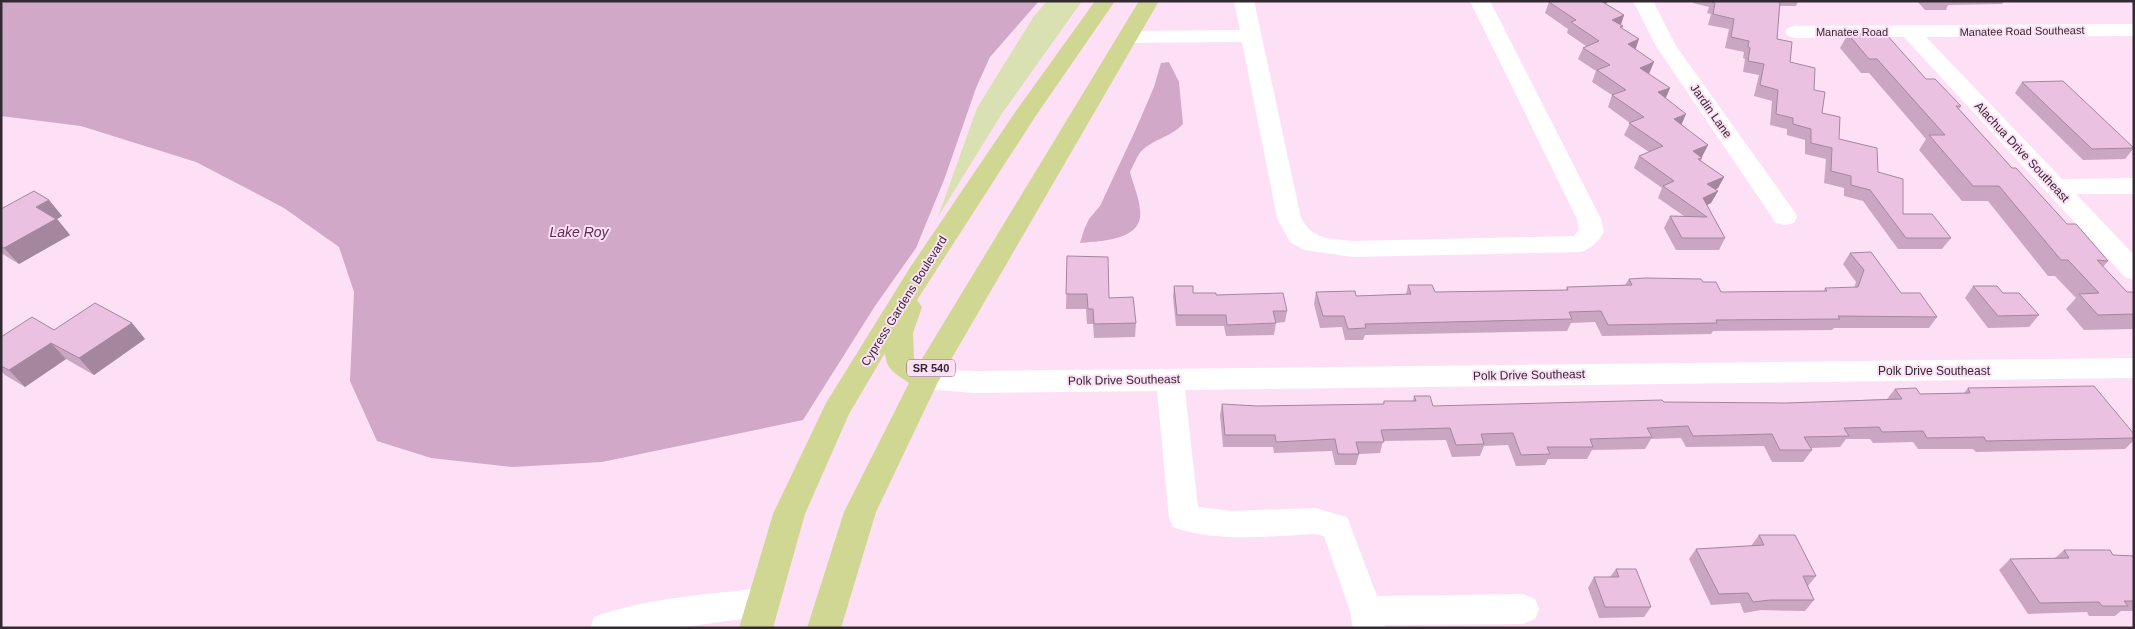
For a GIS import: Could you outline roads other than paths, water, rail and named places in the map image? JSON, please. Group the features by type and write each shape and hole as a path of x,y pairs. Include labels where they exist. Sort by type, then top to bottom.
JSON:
{"main road":[{"name":"Cypress Gardens Boulevard","path":"760,615 789,514 836,411 920,273 1024,116 1105,1"},
{"name":"SR 540","path":"824,628 860,512 924,379 1149,1"},
{"path":"920,273 899,333 900,363 924,379"}],"street":[{"path":"1244,1 1289,218 1299,236 1313,244 1353,249 1580,244 1592,232 1589,219 1560,156 1480,1"},
{"name":"Jardin Lane","path":"1643,1 1666,46 1785,217"},
{"name":"Manatee Road Southeast","path":"1910,32 2134,30"},
{"name":"Manatee Road","path":"1795,32 1910,32"},
{"name":"Alachua Drive Southeast","path":"1910,32 2134,271"},
{"path":"1129,37 1251,36"},
{"path":"2055,187 2134,186"},
{"name":"Polk Drive Southeast","path":"924,379 974,382 2134,368"},
{"path":"1170,380 1184,518 1232,524 1316,520 1336,526 1368,619 1523,609"},
{"path":"606,628 676,612 760,615"}],"water":[{"name":"Lake Roy","path":"1,1 1039,1 990,57 976,88 944,180 916,248 875,306 803,420 602,462 512,467 431,458 377,441 350,381 354,292 339,247 284,208 196,162 81,126 1,116"},
{"path":"1169,62 1179,82 1183,124 1178,129 1144,149 1139,154 1130,172 1140,210 1139,220 1135,228 1128,234 1109,240 1080,243 1089,219 1100,206 1135,131 1154,87 1161,63"}]}
